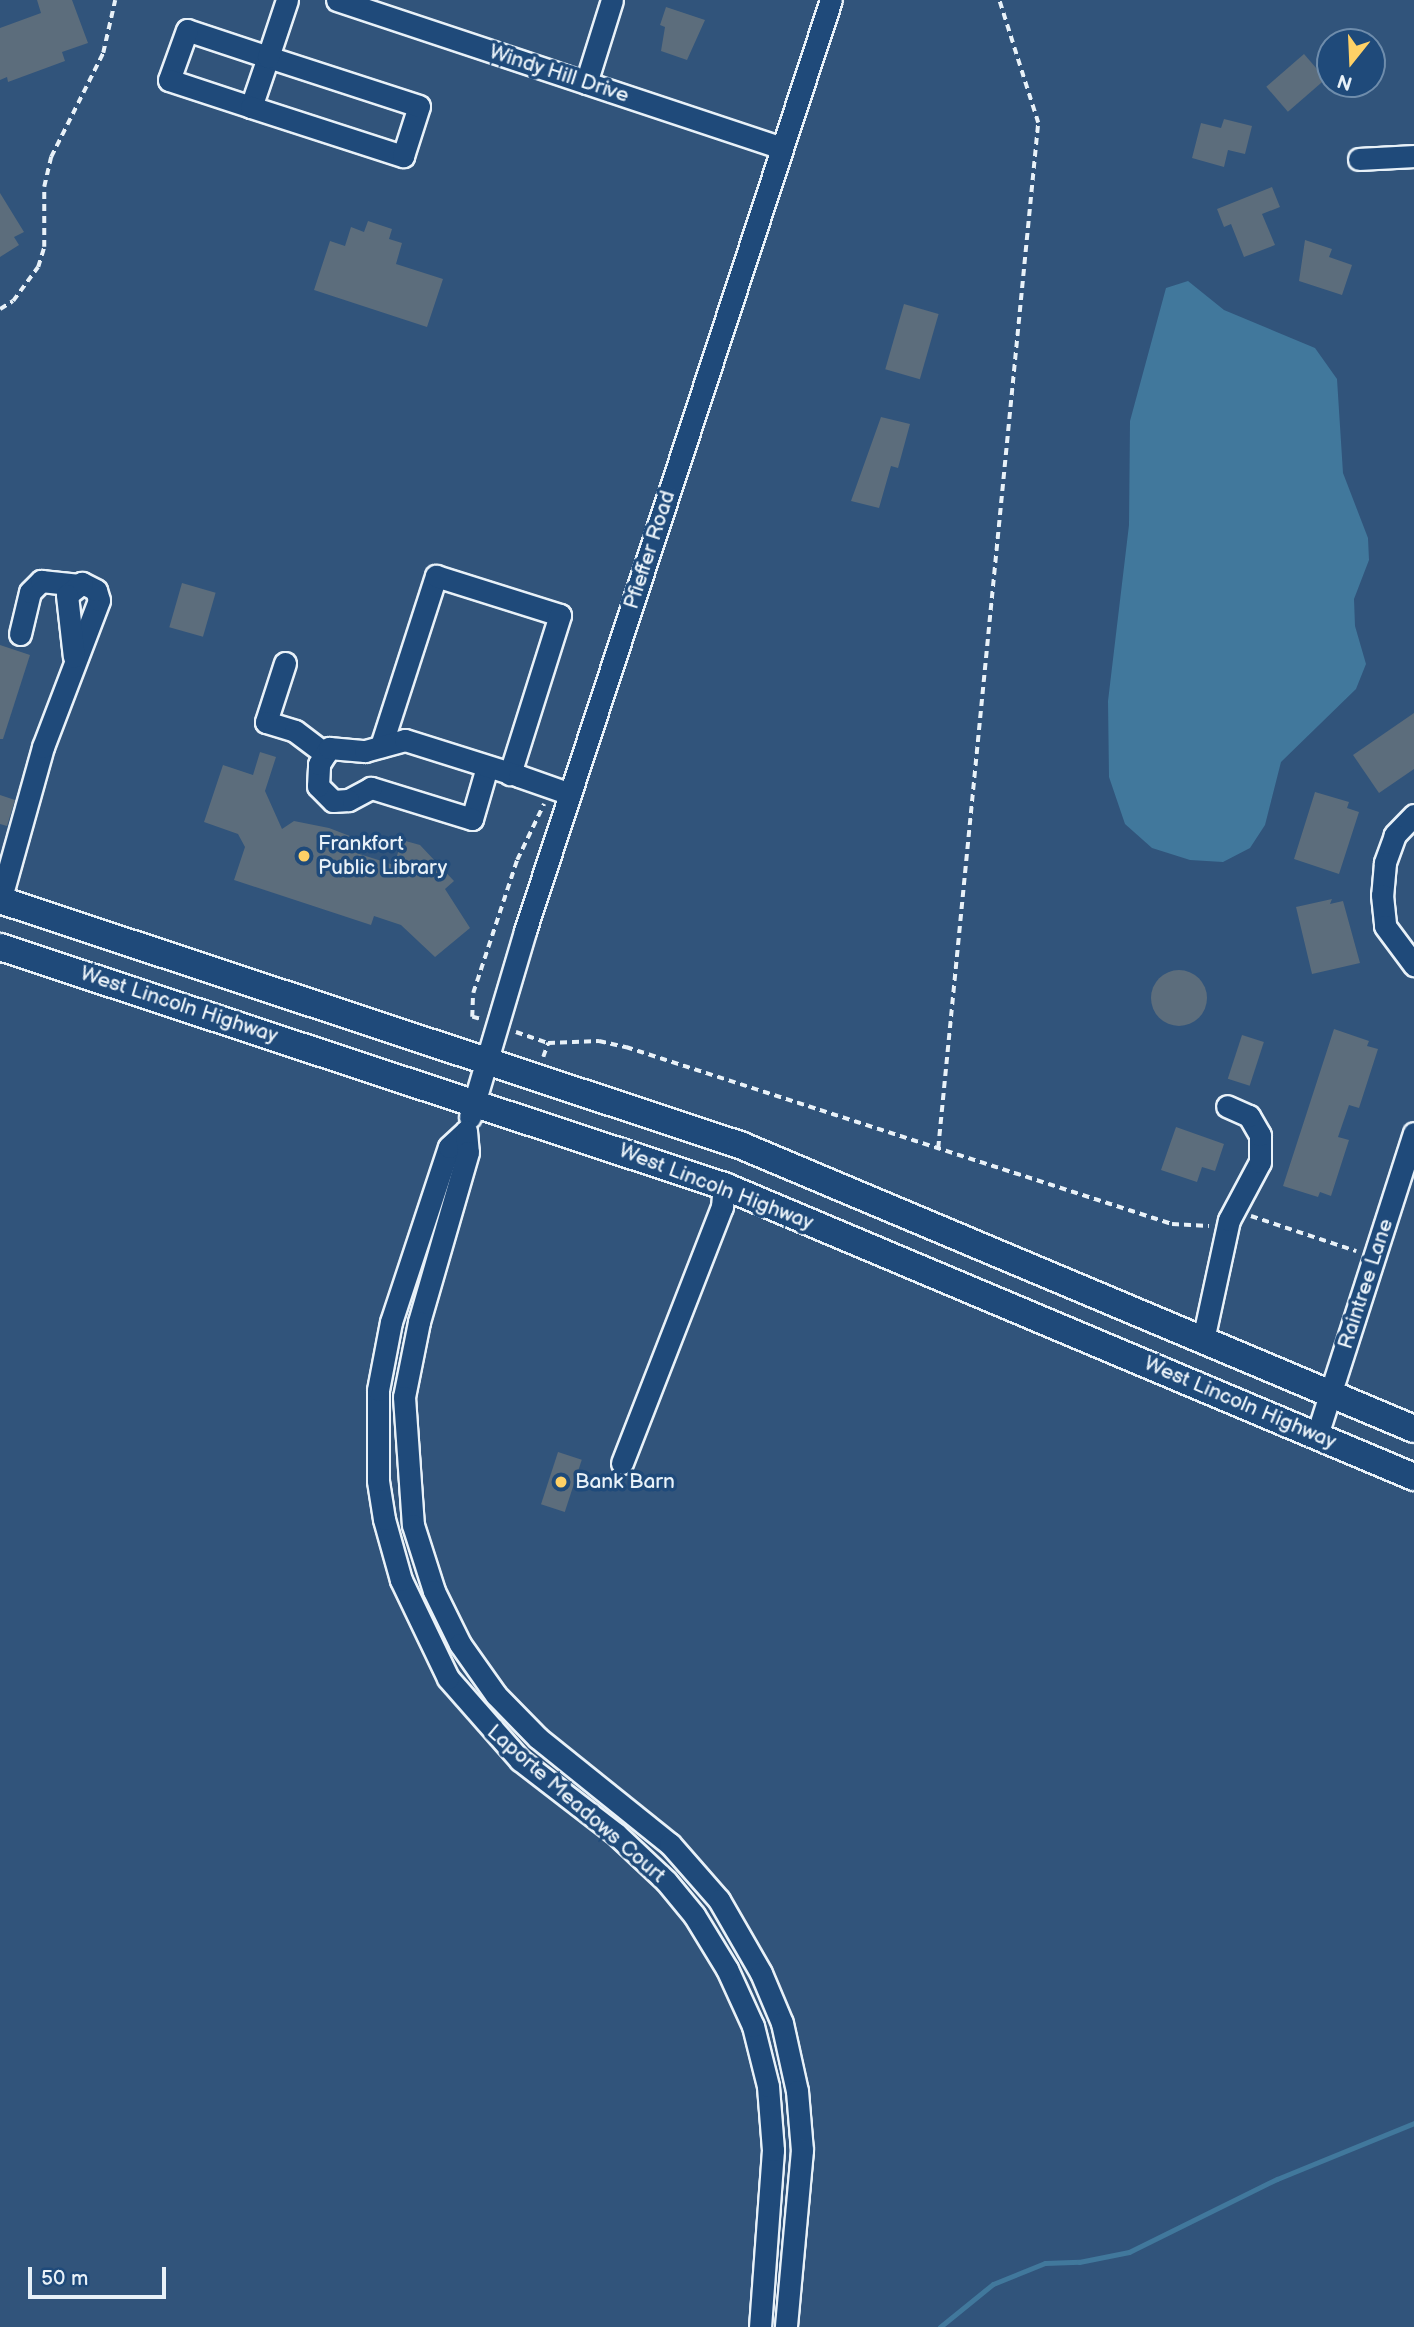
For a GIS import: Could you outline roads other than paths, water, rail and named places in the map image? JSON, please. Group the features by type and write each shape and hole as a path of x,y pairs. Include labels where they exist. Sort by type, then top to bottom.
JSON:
{"main road":[{"name":"West Lincoln Highway","path":"0,900 740,1145 1414,1429"},
{"name":"West Lincoln Highway","path":"0,947 724,1186 1414,1477"}],"street":[{"path":"251,107 287,0"},
{"name":"Windy Hill Drive","path":"337,0 782,148"},
{"path":"586,83 612,0"},
{"name":"Pfieffer Road","path":"473,1101 561,791 831,0"},
{"path":"187,30 268,57 419,106 403,156 169,80 187,30"},
{"path":"1359,159 1414,156"},
{"path":"371,788 373,748 436,576 560,615 510,774"},
{"path":"0,900 7,852 74,657 99,600 96,590 41,581 30,592 20,634"},
{"path":"285,663 266,722 295,731 325,754"},
{"path":"487,767 472,820 371,788 348,800 333,801 318,786 318,764 329,748 373,748 405,740 561,791"},
{"path":"1414,815 1395,835 1385,863 1382,895 1385,926 1414,965"},
{"name":"Laporte Meadows Court","path":"473,1101 466,1131 468,1152 419,1322 404,1397 412,1525 434,1591 460,1644 496,1695 538,1738 670,1844 719,1900 761,1973 782,2023 797,2091 802,2150 786,2327"},
{"path":"1203,1340 1229,1220 1259,1162 1260,1135 1249,1115 1227,1107"},
{"name":"Laporte Meadows Court","path":"466,1131 449,1147 391,1322 378,1390 378,1480 384,1519 401,1580 448,1678 520,1760 616,1834 666,1881 694,1915 727,1969 753,2026 768,2086 773,2150 760,2327"},
{"name":"Raintree Lane","path":"1317,1435 1413,1138"},
{"path":"622,1463 722,1207 724,1186"}],"water":[{"path":"1188,281 1224,310 1315,348 1337,379 1343,473 1368,538 1369,560 1354,599 1355,626 1366,664 1356,689 1281,762 1265,825 1250,848 1223,862 1190,860 1152,848 1125,824 1109,777 1108,701 1129,525 1130,421 1166,288"}],"waterway":[{"path":"940,2327 993,2284 1045,2263 1079,2262 1129,2252 1277,2179 1414,2123"}],"place":[{"name":"Frankfort Public Library","path":"304,856"},
{"name":"Bank Barn","path":"561,1482"}]}
